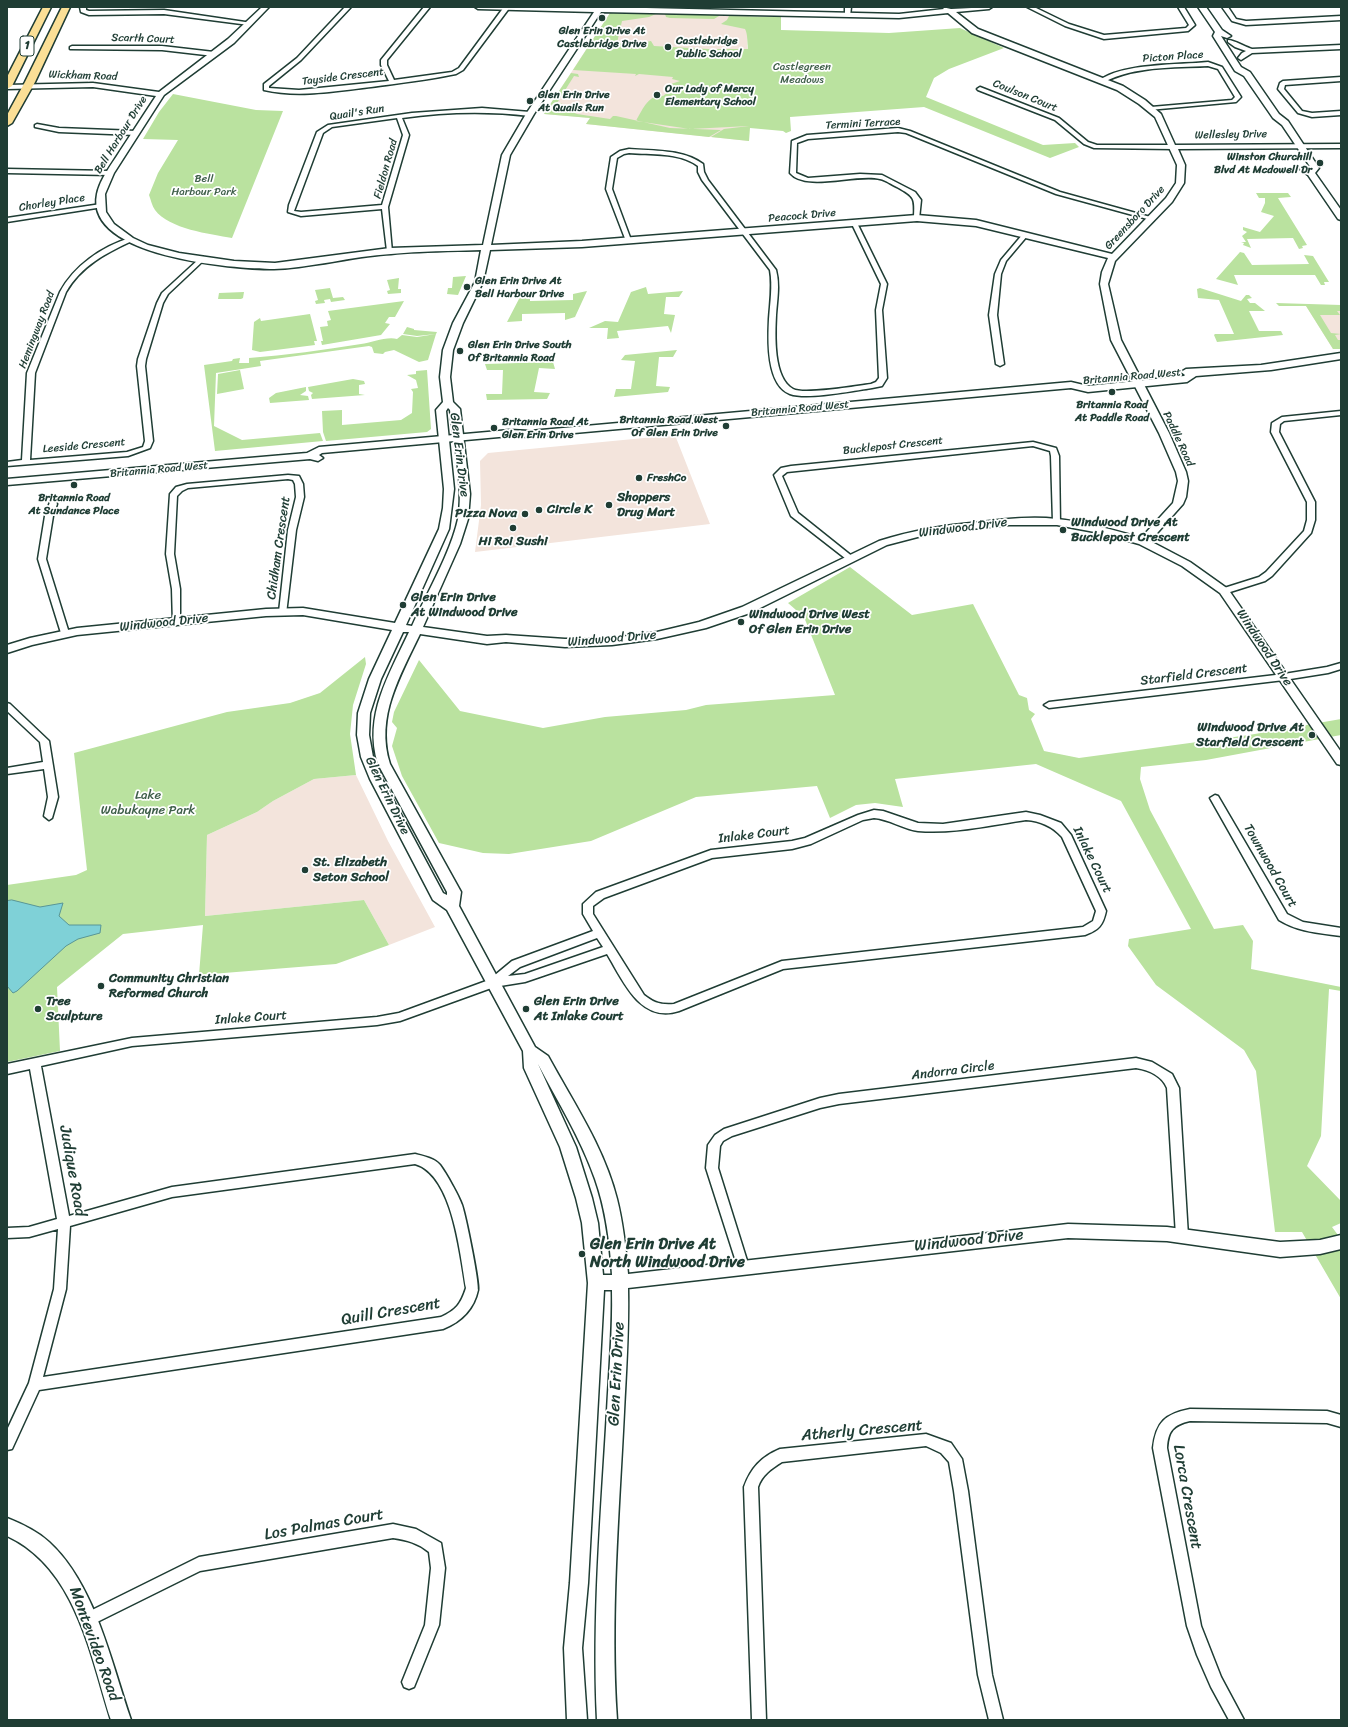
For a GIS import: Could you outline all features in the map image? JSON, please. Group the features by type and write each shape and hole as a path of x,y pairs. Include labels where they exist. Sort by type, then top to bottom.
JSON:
{"main road":[{"name":"1","path":"7,86 47,7"},
{"name":"1","path":"7,123 28,86 66,7"},
{"path":"1202,7 1219,32 1227,36 1242,58 1249,69 1247,74"},
{"path":"1219,32 1217,36 1238,69 1247,74 1276,116 1285,123 1315,168 1311,174"},
{"path":"1276,116 1274,123 1277,128"},
{"path":"1286,142 1298,161 1311,174 1341,217"},
{"name":"Britannia Road West","path":"7,482 310,456 325,459 444,443 512,441 530,434 1071,385 1088,388 1136,379 1187,379 1193,374 1298,363 1312,359 1341,356"},
{"name":"Britannia Road West","path":"1298,363 1319,366 1341,365"}],"street":[{"path":"83,7 83,11 89,13 164,12 250,23"},
{"name":"Bell Harbour Drive","path":"101,206 102,188 110,173 161,94 214,54 266,7"},
{"name":"Tayside Crescent","path":"348,7 298,59 266,85 266,89 279,93 294,93 458,71 507,7"},
{"path":"392,81 384,65 384,60 427,7"},
{"path":"478,7 600,8 899,16 947,9 990,7"},
{"path":"848,7 848,15"},
{"path":"1030,7 1067,26 1104,36 1188,29 1192,25 1181,7"},
{"path":"1225,7 1234,20 1246,23 1341,18"},
{"name":"Glen Erin Drive","path":"452,906 454,892 384,764 378,734 384,704 455,544 463,519 465,494 455,409 448,403 445,377 448,350 458,323 480,282 506,155 530,114 600,8"},
{"name":"Greensboro Drive","path":"947,9 966,26 986,36 1102,81 1133,95 1158,116 1174,147 1181,165 1180,183 1168,200 1114,257 1106,272 1104,284 1105,296 1116,340 1136,379"},
{"path":"1230,41 1236,46 1251,51"},
{"path":"1242,58 1244,54 1251,51 1341,47"},
{"name":"Scarth Court","path":"72,48 162,48 214,54"},
{"name":"Picton Place","path":"1102,81 1116,74 1131,70 1208,64 1220,68 1238,97 1234,101 1229,102 1151,109"},
{"path":"1341,79 1283,83 1281,89 1300,112 1312,115 1341,113"},
{"name":"Wickham Road","path":"7,86 93,85 161,94"},
{"name":"Coulson Court","path":"980,89 1057,120 1086,143 1096,147 1174,147"},
{"name":"Quail's Run","path":"385,207 301,214 291,212 320,132 336,125 451,110 479,108 530,114"},
{"name":"Fieldon Road","path":"390,251 385,207 406,135 399,117"},
{"path":"37,126 59,130 136,133"},
{"name":"Termini Terrace","path":"917,218 918,200 913,193 882,177 860,176 808,180 796,176 793,173 794,142 807,137 898,130 908,132 1058,193 1151,218"},
{"name":"Wellesley Drive","path":"1174,147 1286,142 1300,146 1341,146"},
{"path":"628,240 609,189 614,157 622,152 629,151 688,157 698,161 701,165 701,172 705,180 746,232 773,270 775,278 772,356 782,385 786,389 799,393 872,386 879,384 884,378 879,310 884,284 854,222"},
{"path":"7,171 110,173"},
{"path":"101,206 106,219 111,226 130,240 160,252 201,260 234,264 275,266 390,251 487,247"},
{"name":"Chorley Place","path":"7,220 101,206"},
{"name":"Peacock Drive","path":"487,247 563,245 917,218 976,223 1114,257"},
{"path":"1000,364 993,315 998,274 1003,261 1025,235"},
{"name":"Hemingway Road","path":"26,462 31,373 63,292 68,282 76,272 88,262 101,253 130,240"},
{"name":"Leeside Crescent","path":"7,464 128,454 146,448 149,441 141,366 142,359 165,292 201,260"},
{"name":"Paddle Road","path":"1136,379 1164,433 1181,472 1183,481 1181,497 1178,504 1143,542"},
{"name":"Glen Erin Drive","path":"448,403 441,410 449,495 444,529 402,624 375,679 367,703 363,735 367,757 371,768 397,820 438,896 452,906 530,1051 531,1068 568,1147 590,1223 596,1283 579,1583 573,1648 577,1720"},
{"path":"1224,591 1262,579 1269,574 1308,531 1311,520 1310,502 1276,432 1276,422 1282,419 1341,413"},
{"name":"Bucklepost Crescent","path":"850,559 794,514 778,475 780,473 791,468 1040,444 1053,450 1055,456 1057,522"},
{"name":"Chidham Crescent","path":"176,622 176,589 170,554 173,496 179,489 187,486 288,477 296,478 299,484 300,497 292,530 283,612"},
{"path":"53,504 48,516 42,558 65,634"},
{"name":"Windwood Drive","path":"7,649 65,634 283,612 323,614 334,618 418,626 487,640 500,638 538,642 592,643 639,639 673,633 719,620 746,610 883,543 918,532 1009,522 1057,522 1101,530 1143,542 1186,564 1224,591 1341,761"},
{"name":"Starfield Crescent","path":"1049,705 1284,677 1328,670 1341,666"},
{"path":"7,706 44,741 53,798 49,816"},
{"path":"7,770 48,765"},
{"name":"Townwood Court","path":"1215,798 1283,917 1290,922 1341,932"},
{"name":"Inlake Court","path":"874,814 883,815 917,827 943,828 1026,816 1048,820 1058,826 1066,835 1101,911 1098,923 1085,931 782,965 675,1008 661,1010 649,1006 640,998 609,949 588,914 588,904 600,895 711,854 792,845 808,841 861,817 874,814"},
{"path":"397,820 411,815"},
{"name":"Inlake Court","path":"493,983 516,964 599,933"},
{"name":"Inlake Court","path":"7,1069 132,1042 377,1022 400,1017 493,983 525,978 609,949"},
{"name":"Glen Erin Drive","path":"530,1051 543,1060 587,1142 599,1170 614,1218 622,1282 603,1636 607,1720"},
{"name":"Andorra Circle","path":"743,1267 712,1168 714,1146 719,1138 728,1132 820,1103 839,1099 1136,1063 1148,1065 1168,1077 1173,1088 1182,1236"},
{"name":"Judique Road","path":"7,1444 35,1384 60,1289 64,1223 35,1064"},
{"name":"Quill Crescent","path":"7,1233 30,1232 172,1192 415,1160 426,1162 435,1168 456,1205 462,1232 472,1288 467,1304 456,1316 443,1323 35,1384"},
{"name":"Windwood Drive","path":"596,1283 622,1282 1068,1231 1139,1232 1182,1236 1270,1250 1302,1250 1341,1242"},
{"name":"Lorca Crescent","path":"1237,1720 1216,1682 1204,1655 1194,1626 1160,1448 1160,1435 1166,1424 1177,1418 1190,1415 1327,1417 1341,1421"},
{"name":"Atherly Crescent","path":"759,1720 752,1488 755,1474 768,1462 780,1456 926,1440 946,1448 955,1459 961,1491 985,1675 996,1720"},
{"name":"Montevideo Road","path":"7,1527 16,1530 42,1546 55,1560 74,1586 88,1620 121,1720"},
{"name":"Los Palmas Court","path":"88,1620 199,1564 393,1531 404,1532 423,1538 436,1548 438,1568 432,1625 409,1682"}],"shaded area":[{"path":"610,13 749,16 747,46 759,83 749,127 749,141 586,124 590,118 544,114"},
{"path":"1306,306 1341,306 1341,349 1333,349"},
{"path":"675,435 710,524 475,552 481,505 480,461 488,453"},
{"name":"St. Elizabeth Seton School","path":"356,775 388,841 435,927 389,945 364,900 205,916 207,835 257,812 273,801 314,779"}],"green space":[{"name":"Castlegreen Meadows","path":"610,13 656,14 649,17 622,21 617,43 622,43 621,45 633,45 651,41 654,46 708,49 748,49 745,29 721,24 727,20 729,16 781,17 781,30 889,33 960,28 1004,48 949,69 934,78 926,97 1043,145 1075,143 1079,147 1050,158 924,107 790,117 791,131 786,133 783,131 750,128 749,141 711,137 724,129 749,126 690,129 636,121 649,100 658,96 663,96 675,87 665,86 680,81 672,79 673,77 639,74 635,76 636,74 573,70"},
{"path":"665,14 719,16 714,19 670,18 666,17"},
{"path":"571,73 578,74 579,77 574,76 557,103 562,103 557,106 549,106"},
{"name":"Bell Harbour Park","path":"173,94 256,110 283,111 232,238 190,230 170,222 161,216 152,205 149,195 158,173 178,140 143,139 159,112"},
{"path":"547,110 567,110 577,114 610,119 613,116 616,116 670,128 721,130 709,137 586,124 590,118 544,114"},
{"path":"1256,193 1288,193 1291,197 1278,198 1307,245 1302,246 1303,248 1299,249 1293,238 1247,239 1251,248 1243,245 1244,243 1241,242 1246,242 1242,236 1247,232 1243,230 1243,227 1260,232 1274,216 1261,212 1265,203 1265,198 1259,198"},
{"path":"1240,252 1244,253 1252,265 1309,264 1304,255 1313,256 1329,282 1324,282 1325,285 1321,285 1315,275 1234,275 1238,285 1216,279"},
{"path":"466,276 458,295 447,294 448,288 452,288 453,277"},
{"path":"399,278 398,289 401,289 401,293 388,294 387,291 390,290 387,280"},
{"path":"646,287 648,294 683,291 679,297 666,297 664,314 675,315 671,333 668,326 617,331 619,338 607,339 608,328 589,328 605,321 618,322 631,292"},
{"path":"330,288 333,298 343,297 345,300 331,302 330,299 324,300 325,303 316,304 315,301 318,300 315,290"},
{"path":"1200,288 1241,301 1246,295 1249,295 1252,298 1247,299 1250,303 1255,303 1265,311 1249,311 1259,331 1281,331 1283,335 1217,342 1214,335 1215,334 1234,334 1219,300 1198,298 1197,289"},
{"path":"587,291 575,317 565,320 565,313 522,314 522,321 507,322 520,297 530,295 530,301 573,300 573,294"},
{"path":"244,292 243,298 241,299 218,299 219,293"},
{"path":"404,301 395,317 389,317 385,323 390,324 381,335 322,345 321,341 323,341 320,327 328,326 327,321 331,320 328,311"},
{"path":"1276,303 1341,305 1341,311 1337,311 1340,315 1320,315 1331,333 1341,334 1335,335 1338,340 1341,340 1341,349 1333,349 1306,306 1279,306"},
{"path":"310,314 317,341 314,341 315,345 260,352 252,350 254,322 260,318 261,321"},
{"path":"407,327 414,330 437,332 436,334 417,336 403,334"},
{"path":"436,334 428,360 419,362 394,350 383,354 374,353 372,347 369,346 260,361 261,366 216,373 214,426 242,440 320,433 323,441 215,451 204,365 232,361 233,359 240,358 239,363 249,363 249,358 319,350 389,338 397,339 402,335 417,337"},
{"path":"677,350 673,357 659,357 656,386 670,387 668,392 614,397 616,389 631,389 635,361 621,360 625,355"},
{"path":"553,362 555,369 539,368 534,392 550,393 547,399 487,400 486,394 502,394 503,370 487,370 485,364"},
{"path":"240,370 244,389 217,394 218,374"},
{"path":"427,370 431,429 427,432 326,441 323,432 322,411 342,410 342,425 401,420 412,413 413,392 411,389 418,388 416,380 407,375 416,374 416,371"},
{"path":"353,379 364,381 365,384 359,385 359,394 365,395 312,399 311,395 313,393 309,391 308,387"},
{"path":"306,387 306,391 300,395 308,396 309,400 270,403 269,398 276,393"},
{"path":"850,567 912,615 973,604 1019,695 1027,698 1029,710 1035,714 1031,719 1044,751 1079,758 1249,735 1341,719 1341,735 1206,760 1141,767 1140,779 1150,810 1214,929 1243,925 1253,941 1251,969 1341,987 1341,991 1329,989 1321,1136 1307,1166 1341,1201 1341,1223 1332,1227 1341,1239 1341,1299 1302,1232 1275,1232 1256,1071 1244,1050 1156,985 1128,946 1129,939 1191,929 1121,801 1036,764 895,779 903,807 875,803 856,805 830,818 817,786 696,797 591,841 509,854 483,853 439,843 402,776 392,746 397,728 392,722 394,712 419,660 460,711 543,728 605,717 686,710 706,705 835,695 804,617 788,603"},
{"name":"Lake Wabukayne Park","path":"365,657 366,664 353,705 350,734 356,775 314,779 273,801 257,812 207,835 205,916 364,900 389,945 336,964 199,975 203,925 123,934 57,987 60,1051 7,1062 7,885 76,875 87,870 74,753 227,712 290,703 320,693"}],"water":[{"path":"12,900 40,907 63,903 59,916 69,925 101,925 100,933 78,939 66,946 13,993 7,986 7,901"}],"place":[{"name":"Glen Erin Drive At Castlebridge Drive","path":"602,18"},
{"name":"Castlebridge Public School","path":"668,47"},
{"name":"Our Lady of Mercy Elementary School","path":"657,95"},
{"name":"Glen Erin Drive At Quails Run","path":"530,101"},
{"name":"Winston Churchill Blvd At Mcdowell Dr","path":"1320,163"},
{"name":"Glen Erin Drive At Bell Harbour Drive","path":"467,287"},
{"name":"Glen Erin Drive South Of Britannia Road","path":"460,351"},
{"name":"Britannia Road At Paddle Road","path":"1112,392"},
{"name":"Britannia Road West Of Glen Erin Drive","path":"726,426"},
{"name":"Britannia Road At Glen Erin Drive","path":"494,428"},
{"name":"FreshCo","path":"639,478"},
{"name":"Britannia Road At Sundance Place","path":"74,485"},
{"name":"Shoppers Drug Mart","path":"609,505"},
{"name":"Circle K","path":"539,510"},
{"name":"Pizza Nova","path":"525,514"},
{"name":"Hi Roi Sushi","path":"513,528"},
{"name":"Windwood Drive At Bucklepost Crescent","path":"1063,530"},
{"name":"Glen Erin Drive At Windwood Drive","path":"403,605"},
{"name":"Windwood Drive West Of Glen Erin Drive","path":"741,622"},
{"name":"Windwood Drive At Starfield Crescent","path":"1312,735"},
{"name":"St. Elizabeth Seton School","path":"305,870"},
{"name":"Community Christian Reformed Church","path":"101,986"},
{"name":"Tree Sculpture","path":"38,1009"},
{"name":"Glen Erin Drive At Inlake Court","path":"526,1009"},
{"name":"Glen Erin Drive At North Windwood Drive","path":"582,1254"}]}
